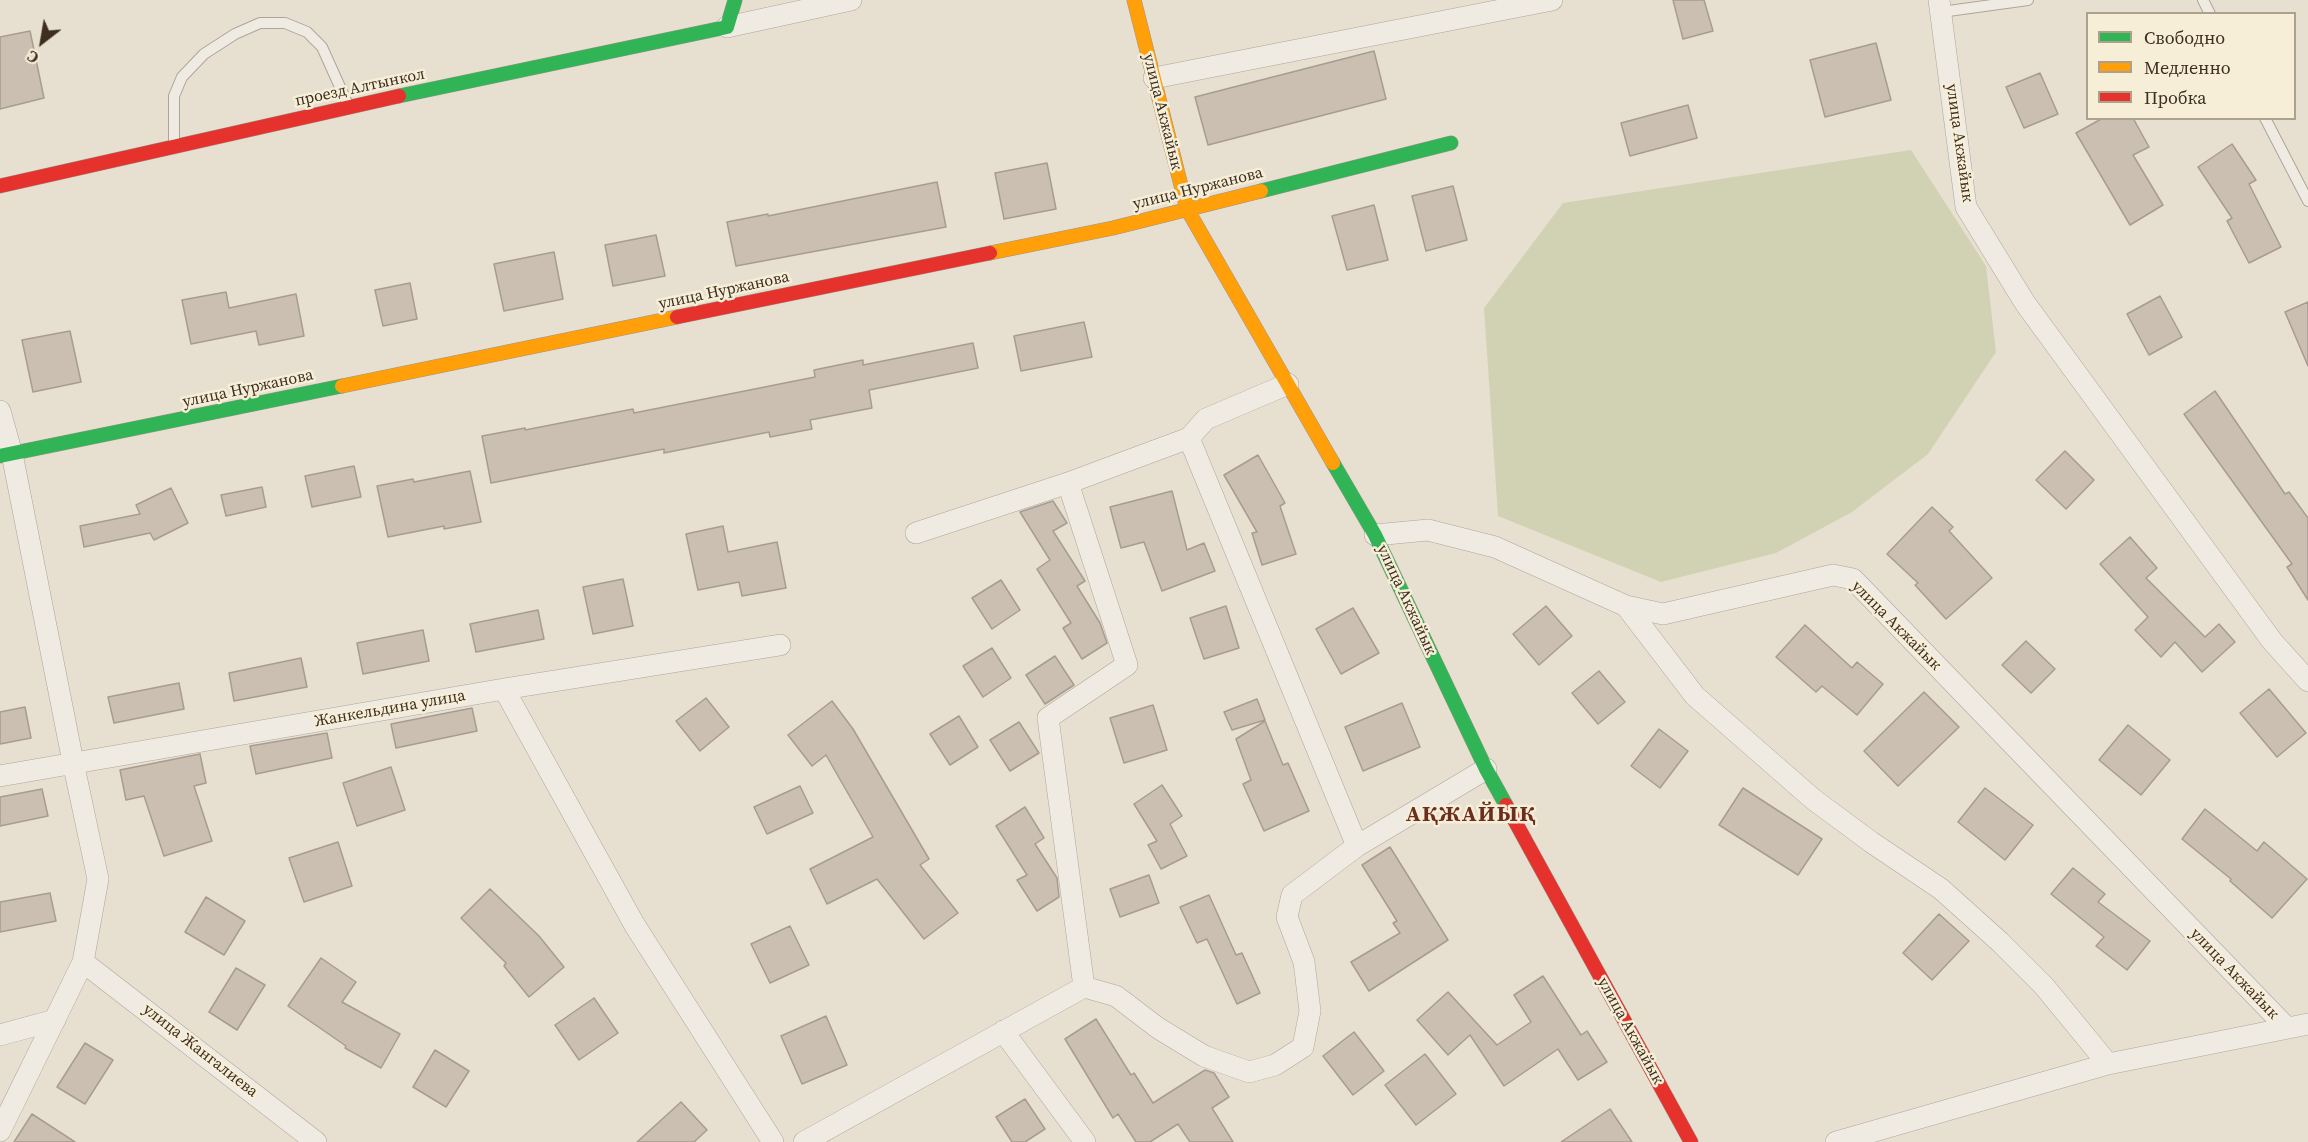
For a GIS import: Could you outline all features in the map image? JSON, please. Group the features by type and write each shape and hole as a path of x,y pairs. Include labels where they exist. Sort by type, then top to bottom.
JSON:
{"street":[{"path":"735,0 727,27 851,0"},
{"name":"улица Акжайык","path":"1134,0 1187,209 1375,535 1486,769 1691,1142"},
{"path":"1154,78 1552,0"},
{"name":"улица Акжайык","path":"1940,6 1966,207 2025,303 2272,641 2308,681"},
{"name":"проезд Алтынкол","path":"0,186 349,107 727,27"},
{"name":"улица Нуржанова","path":"6,455 1113,228 1451,143"},
{"path":"916,533 1068,483 1189,438 1206,419 1288,384"},
{"path":"0,411 6,455 98,879 83,962 0,1131"},
{"path":"1189,438 1357,846"},
{"path":"1068,483 1126,665 1048,718 1084,987"},
{"name":"улица Акжайык","path":"1375,535 1428,530 1495,547 1626,606 1663,614 1833,575 1853,579 2287,1028"},
{"path":"1626,606 1695,696 1813,799 1871,842 1941,889 2000,942 2044,986 2108,1064"},
{"name":"Жанкельдина улица","path":"0,776 504,689 780,645"},
{"path":"504,689 633,924 773,1142"},
{"path":"811,1140 1084,987 1116,996 1158,1028 1204,1056 1249,1072 1275,1065 1303,1047 1310,1011 1304,962 1287,917 1292,895 1357,846 1486,769"},
{"name":"улица Жангалиева","path":"83,962 316,1142"},
{"path":"0,1035 55,1020"},
{"name":"улица Акжайык","path":"1836,1142 2108,1064 2308,1024"},
{"path":"1003,1031 1085,1142"}],"lane":[{"path":"1940,6 2028,0"},
{"path":"174,148 174,96 182,76 204,54 235,34 260,23 285,23 307,32 322,47 349,107"},
{"path":"2266,120 2308,201"}],"green space":[{"path":"1911,150 1986,266 1996,352 1928,454 1852,512 1776,553 1661,582 1498,516 1484,308 1563,203"}],"building":[{"path":"1673,0 1704,0 1713,31 1683,39"},
{"path":"30,31 44,98 0,109 0,37"},
{"path":"1876,43 1891,100 1825,117 1810,60"},
{"path":"1374,51 1386,99 1208,145 1195,97"},
{"path":"2040,73 2058,114 2024,128 2006,87"},
{"path":"1688,105 1697,138 1630,156 1621,123"},
{"path":"2099,120 2134,120 2149,147 2133,155 2163,205 2130,225 2076,133"},
{"path":"2232,144 2256,180 2249,184 2281,247 2249,263 2227,221 2232,218 2198,167"},
{"path":"1047,163 1056,209 1004,219 995,173"},
{"path":"937,182 946,227 736,266 727,222"},
{"path":"1453,186 1467,240 1426,251 1412,196"},
{"path":"1374,205 1388,260 1347,270 1332,216"},
{"path":"656,235 665,276 613,286 605,245"},
{"path":"554,252 563,299 504,311 494,264"},
{"path":"410,283 417,319 383,326 375,290"},
{"path":"226,292 229,308 296,294 304,336 259,345 256,331 191,344 182,300"},
{"path":"2160,296 2182,337 2149,355 2127,314"},
{"path":"2308,302 2308,366 2285,312"},
{"path":"1084,322 1092,357 1021,371 1014,336"},
{"path":"70,331 81,382 33,392 22,340"},
{"path":"973,343 978,368 869,390 872,408 810,420 812,429 770,437 769,432 664,453 664,449 491,483 482,436 633,409 634,413 815,377 814,370 863,360 863,365"},
{"path":"2215,391 2285,494 2289,492 2308,518 2308,600 2287,567 2292,564 2184,414"},
{"path":"2065,451 2094,480 2066,509 2036,480"},
{"path":"1258,455 1285,503 1280,506 1296,554 1262,565 1252,533 1257,532 1224,475"},
{"path":"354,466 361,497 312,507 305,476"},
{"path":"470,471 481,522 444,529 444,526 388,537 377,486 413,479 414,482"},
{"path":"262,487 266,507 226,516 221,495"},
{"path":"171,488 188,523 154,540 150,533 84,547 80,526 140,514 136,505"},
{"path":"1172,491 1187,550 1204,543 1215,571 1162,591 1144,542 1121,548 1110,507"},
{"path":"1053,501 1067,523 1053,531 1085,581 1077,586 1100,623 1107,643 1082,659 1063,628 1071,623 1037,569 1050,560 1020,512"},
{"path":"1932,507 1953,527 1949,531 1992,578 1946,619 1915,585 1918,583 1887,554"},
{"path":"723,526 728,552 777,542 786,588 742,596 739,582 698,590 686,534"},
{"path":"2130,537 2157,568 2146,578 2205,637 2219,624 2235,642 2202,672 2175,642 2161,657 2135,630 2148,617 2100,564"},
{"path":"623,579 633,626 593,634 583,587"},
{"path":"1001,580 1020,610 992,629 972,598"},
{"path":"1226,606 1239,648 1204,659 1190,618"},
{"path":"1546,606 1572,636 1539,665 1513,634"},
{"path":"1353,608 1379,653 1341,674 1316,629"},
{"path":"538,610 544,639 476,652 470,624"},
{"path":"1805,625 1852,668 1857,662 1883,684 1857,715 1822,686 1816,692 1776,657"},
{"path":"423,630 429,661 363,674 357,643"},
{"path":"2026,641 2055,669 2031,693 2002,665"},
{"path":"992,648 1011,678 983,697 963,666"},
{"path":"1055,656 1074,685 1045,704 1026,675"},
{"path":"301,658 307,687 234,701 229,673"},
{"path":"1599,671 1625,702 1598,724 1572,693"},
{"path":"179,683 184,709 114,723 108,697"},
{"path":"2269,689 2306,733 2277,757 2240,713"},
{"path":"1924,692 1959,727 1898,786 1864,751"},
{"path":"706,698 729,727 700,751 676,721"},
{"path":"1257,699 1265,720 1232,730 1224,712"},
{"path":"832,701 853,729 929,859 920,865 958,913 924,939 877,879 827,904 810,869 873,837 826,755 812,766 788,735"},
{"path":"1402,703 1420,747 1363,771 1345,727"},
{"path":"1153,705 1167,750 1124,763 1110,718"},
{"path":"25,707 31,738 0,744 0,712"},
{"path":"472,708 477,731 396,748 391,724"},
{"path":"959,716 978,747 950,765 930,734"},
{"path":"1265,721 1283,765 1288,763 1309,811 1264,831 1243,784 1251,780 1236,739"},
{"path":"1019,722 1039,753 1010,771 990,740"},
{"path":"2128,725 2170,760 2141,795 2099,760"},
{"path":"1659,729 1688,751 1660,788 1631,766"},
{"path":"327,733 332,758 256,774 250,746"},
{"path":"200,754 206,783 194,786 212,841 164,856 144,796 126,800 120,770"},
{"path":"391,767 405,810 357,826 343,783"},
{"path":"1162,785 1182,816 1170,824 1187,856 1161,869 1148,845 1157,841 1134,804"},
{"path":"800,786 813,813 767,834 754,807"},
{"path":"1743,788 1822,839 1798,875 1719,825"},
{"path":"1985,788 2033,825 2005,860 1958,822"},
{"path":"42,789 48,816 0,826 0,797"},
{"path":"1025,807 1044,838 1035,844 1057,878 1059,897 1037,911 1017,880 1027,875 996,826"},
{"path":"2205,809 2257,851 2264,842 2307,879 2272,918 2230,881 2231,879 2182,839"},
{"path":"338,842 352,886 304,902 289,858"},
{"path":"1390,847 1448,940 1369,991 1351,962 1400,933 1393,923 1397,921 1362,865"},
{"path":"2073,868 2105,894 2098,902 2150,941 2127,970 2096,946 2104,937 2051,894"},
{"path":"1149,875 1159,903 1120,917 1110,889"},
{"path":"490,889 539,936 564,967 529,997 504,966 506,963 461,918"},
{"path":"50,893 56,921 0,932 0,902"},
{"path":"1209,895 1236,955 1242,953 1260,993 1237,1004 1207,939 1197,943 1180,907"},
{"path":"206,897 245,921 224,955 185,932"},
{"path":"1939,914 1969,941 1932,980 1903,953"},
{"path":"790,926 809,965 770,983 751,944"},
{"path":"321,958 356,982 342,1002 400,1034 381,1068 345,1048 346,1046 288,1006"},
{"path":"236,968 265,985 237,1030 209,1012"},
{"path":"1543,976 1581,1035 1587,1031 1607,1062 1578,1080 1558,1049 1504,1086 1470,1035 1448,1055 1417,1020 1448,992 1497,1045 1531,1022 1514,995"},
{"path":"594,998 618,1033 579,1060 555,1025"},
{"path":"826,1016 847,1065 802,1084 781,1036"},
{"path":"1096,1019 1131,1075 1134,1073 1153,1103 1205,1070 1214,1073 1229,1097 1212,1108 1233,1142 1190,1142 1178,1124 1150,1142 1136,1142 1118,1114 1113,1118 1065,1039"},
{"path":"1354,1032 1384,1071 1353,1095 1323,1056"},
{"path":"85,1043 113,1060 85,1104 57,1087"},
{"path":"435,1050 469,1071 446,1107 413,1087"},
{"path":"1425,1054 1456,1094 1416,1125 1385,1085"},
{"path":"1025,1099 1045,1129 1025,1142 1012,1142 996,1117"},
{"path":"681,1102 707,1130 694,1142 637,1142"},
{"path":"1610,1109 1632,1142 1561,1142"},
{"path":"32,1114 75,1142 14,1142"}],"traffic: fast":[{"path":"399,96 727,27 735,0"},
{"path":"1261,191 1451,143"},
{"path":"0,456 342,386"},
{"path":"1333,463 1375,535 1486,769 1506,805"}],"traffic: slow":[{"path":"1134,0 1187,209 1333,463"},
{"path":"990,253 1113,228 1261,191"},
{"path":"342,386 677,317"}],"traffic: jam":[{"path":"0,186 399,96"},
{"path":"677,317 990,253"},
{"path":"1506,805 1691,1142"}],"district":[{"name":"АҚЖАЙЫҚ","path":"1471,815"}]}
